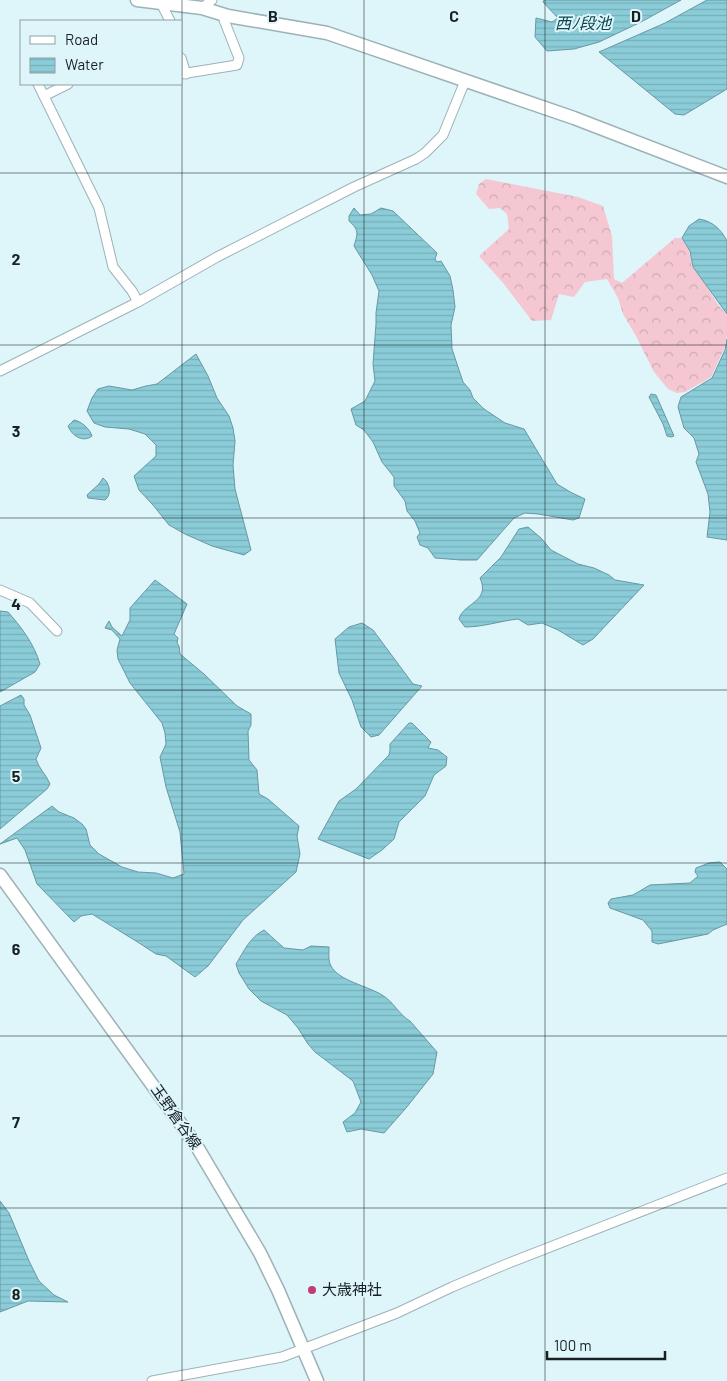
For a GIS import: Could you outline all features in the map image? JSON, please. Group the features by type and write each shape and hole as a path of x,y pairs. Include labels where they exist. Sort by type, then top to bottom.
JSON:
{"street":[{"path":"137,0 162,3 207,4 224,14 327,32 574,118 727,177"},
{"path":"162,3 170,20"},
{"path":"184,74 236,65 239,58 224,20 224,14"},
{"path":"0,371 138,302 218,257 354,187 426,153 443,135 465,81"},
{"path":"38,85 99,208 113,268 132,291 138,302"},
{"path":"44,96 66,85"},
{"path":"0,590 30,603 57,632"},
{"name":"玉野倉谷線","path":"0,875 196,1145 260,1252 317,1381"},
{"path":"152,1381 282,1357 397,1313 452,1287 727,1178"}],"green space":[{"path":"486,179 578,197 603,206 612,236 614,279 622,283 675,238 681,238 689,250 692,267 727,315 727,335 724,349 711,377 685,392 677,393 668,389 654,372 623,314 618,298 607,279 585,282 574,297 559,294 551,320 532,321 504,284 479,256 509,229 507,214 500,208 489,209 476,194 479,184"}],"water":[{"name":"西ﾉ段池","path":"544,0 681,0 599,42 574,49 547,51 535,37 536,18 552,22 558,18 543,2"},
{"path":"707,0 727,0 727,89 684,115 675,114 599,52 665,23"},
{"path":"354,208 360,215 371,214 381,208 393,211 437,253 435,259 437,262 441,261 450,276 453,290 455,307 451,325 452,349 463,382 470,390 473,398 484,409 505,423 524,429 557,484 585,499 579,518 573,520 525,513 514,518 477,560 435,558 428,548 420,545 417,537 420,533 415,521 407,511 405,501 394,486 394,477 382,462 373,442 364,430 356,425 351,409 365,401 375,381 373,364 379,291 372,275 354,246 357,232 349,221 349,216"},
{"path":"699,219 716,226 727,241 727,314 693,267 690,251 682,238 689,226"},
{"path":"727,339 727,540 707,537 710,512 708,494 696,462 699,454 694,438 684,428 678,407 681,397 712,378 725,350"},
{"path":"196,354 217,398 229,416 233,428 235,441 233,465 235,489 251,550 244,555 212,546 169,525 139,490 134,476 156,456 156,445 145,434 129,429 105,427 94,423 87,411 98,389 109,386 132,390 157,384"},
{"path":"651,394 656,395 674,436 667,436 649,397"},
{"path":"74,420 85,426 92,436 82,439 75,435 68,426"},
{"path":"103,478 109,489 107,498 105,500 88,498 87,495"},
{"path":"528,527 551,550 578,564 594,568 615,580 644,585 593,639 583,645 542,623 528,625 518,619 465,627 459,619 482,592 480,578 501,557 519,529"},
{"path":"155,580 187,604 174,634 178,638 177,643 180,654 237,706 251,714 251,725 248,731 249,760 257,770 259,794 268,799 299,826 297,836 300,854 296,872 243,920 208,966 195,977 166,956 156,954 92,914 81,916 74,922 37,884 25,850 17,838 0,844 52,806 59,812 74,818 82,824 86,829 90,845 99,854 122,867 138,872 156,873 173,878 184,874 180,832 166,787 160,757 166,744 162,723 130,683 118,659 117,650 120,639 112,630 105,628 109,621 112,627 122,636 130,620 130,608"},
{"path":"0,611 8,612 18,624 31,643 40,664 35,672 0,692"},
{"path":"362,623 373,630 413,684 422,686 379,735 371,737 361,727 352,700 339,673 335,639 349,627"},
{"path":"21,695 41,748 36,759 50,784 47,789 0,829 0,706"},
{"path":"409,723 412,723 431,742 428,748 438,750 447,757 446,766 434,775 425,796 399,822 394,839 369,859 318,839 339,801 356,789 389,755 390,744"},
{"path":"720,862 727,869 727,924 708,934 658,944 652,942 652,931 643,920 610,908 608,903 611,899 633,895 650,885 690,883 698,876 695,872 696,868 709,863"},
{"path":"264,930 284,948 303,950 311,946 329,947 329,962 340,976 386,998 410,1021 437,1052 433,1074 384,1133 361,1129 347,1132 343,1122 355,1113 361,1102 353,1081 315,1052 287,1015 261,1001 249,989 239,973 236,964 251,940"},
{"path":"0,1201 9,1213 39,1281 54,1295 68,1302 28,1301 0,1312"}],"place":[{"name":"大歳神社","path":"312,1290"}]}
